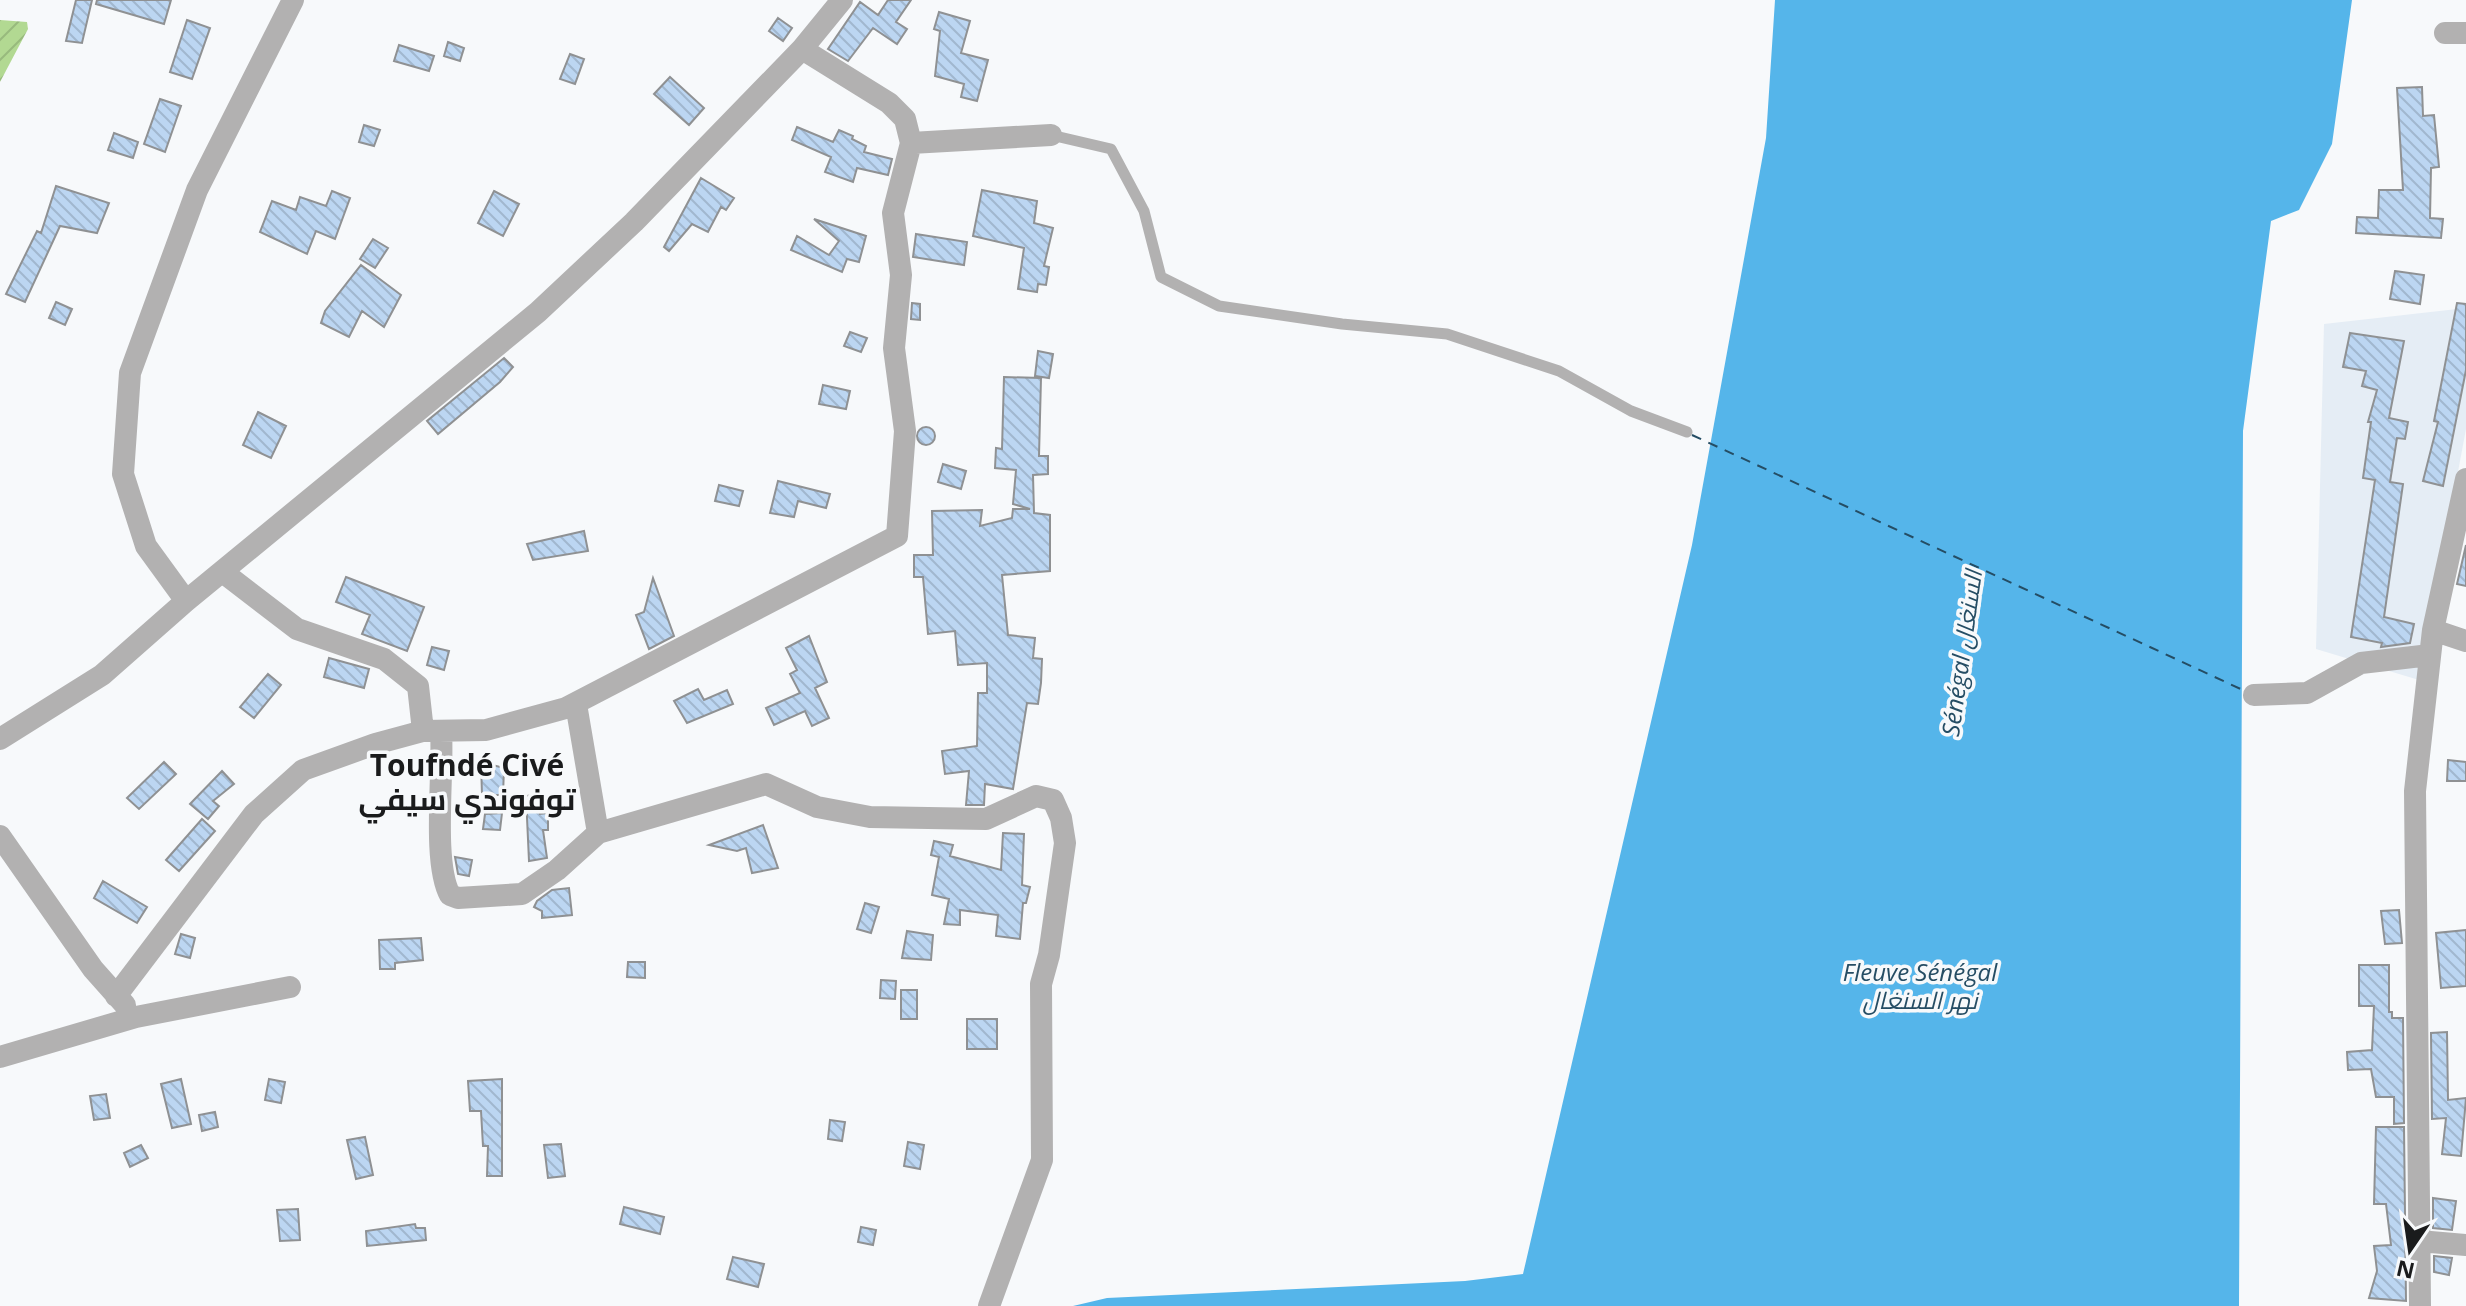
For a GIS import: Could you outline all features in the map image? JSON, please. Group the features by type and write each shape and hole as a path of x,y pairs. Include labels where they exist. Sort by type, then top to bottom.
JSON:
{"street":[{"path":"186,601 146,546 123,474 130,373 197,190 293,0"},
{"path":"0,739 102,675 186,601 224,573 538,312 634,222 802,49 842,0"},
{"path":"116,996 254,814 303,770 375,744 432,731 486,730 576,704 897,536 905,431 894,348 901,275 893,213 911,143 905,119 889,103 802,49"},
{"path":"911,143 1051,135"},
{"path":"2420,1306 2415,791 2433,630 2464,503 2466,479"},
{"path":"224,573 297,629 384,659 418,686 432,731 445,886 450,895 458,898 522,894 557,870 598,833 766,784 817,807 870,817 986,819 1036,796 1053,800 1065,843 1049,955 1041,984 1042,1160 989,1306"},
{"path":"2433,630 2466,641"},
{"path":"2254,695 2307,693 2361,663 2430,655"},
{"path":"576,704 598,833"},
{"path":"0,836 93,969 136,1017"},
{"path":"0,1057 136,1017 290,987"},
{"path":"2419,1241 2466,1245"}],"lane":[{"path":"1051,135 1111,149 1144,211 1161,277 1219,306 1342,324 1447,334 1559,371 1631,411 1687,432"}],"shaded area":[{"path":"2466,308 2466,429 2419,680 2316,649 2324,324"}],"green space":[{"path":"0,20 27,22 28,29 0,82"}],"water":[{"name":"Fleuve Sénégal نهر السنغال","path":"1775,0 2352,0 2332,144 2299,210 2271,221 2243,431 2239,1306 1073,1306 1107,1298 1465,1281 1523,1274 1692,545 1766,138"}],"building":[{"path":"76,0 92,0 82,43 66,41"},
{"path":"97,0 171,0 164,24 96,4"},
{"path":"888,0 911,0 896,22 907,29 897,44 873,28 848,61 828,49 860,2 878,15"},
{"path":"939,12 970,21 961,53 988,60 977,101 961,97 964,84 935,76 940,31 934,29"},
{"path":"778,18 792,28 783,41 769,31"},
{"path":"187,20 210,28 192,79 170,72"},
{"path":"448,42 464,48 460,61 444,56"},
{"path":"399,45 434,56 429,71 394,61"},
{"path":"570,54 584,59 575,84 560,79"},
{"path":"670,77 704,108 689,125 654,94"},
{"path":"2422,87 2423,116 2434,115 2439,167 2431,168 2430,218 2443,219 2441,238 2356,233 2357,217 2378,218 2379,190 2403,190 2397,88"},
{"path":"160,99 181,106 165,152 144,144"},
{"path":"364,125 380,130 374,146 359,142"},
{"path":"797,127 833,142 839,130 853,136 852,139 866,146 864,152 892,159 888,175 857,168 853,182 825,172 831,157 792,140"},
{"path":"114,133 138,142 133,158 108,150"},
{"path":"701,178 734,198 726,210 721,207 708,232 692,224 669,251 664,247"},
{"path":"56,186 109,203 97,233 60,226 25,302 6,294 37,231 41,233"},
{"path":"982,190 1037,201 1034,223 1053,228 1044,266 1049,267 1046,285 1038,284 1037,292 1018,289 1024,248 973,236"},
{"path":"332,191 350,198 335,239 316,231 307,254 260,232 272,201 296,210 300,197 326,206"},
{"path":"494,191 519,204 503,236 478,223"},
{"path":"814,219 866,236 859,262 847,259 842,272 791,250 797,236 829,255 839,241"},
{"path":"916,234 967,242 964,265 913,257"},
{"path":"373,239 388,248 375,268 360,259"},
{"path":"361,265 401,295 384,327 362,311 349,337 321,323 325,311"},
{"path":"2395,271 2424,275 2420,304 2390,299"},
{"path":"56,302 72,309 65,325 49,318"},
{"path":"912,303 920,304 920,320 911,319"},
{"path":"2457,303 2466,304 2466,370 2443,486 2423,481 2438,422 2434,421"},
{"path":"850,332 867,338 861,352 844,346"},
{"path":"2350,333 2404,341 2389,418 2408,422 2405,439 2397,438 2390,482 2403,484 2384,617 2414,624 2410,643 2381,647 2382,643 2351,637 2375,480 2363,478 2371,422 2368,422 2377,390 2362,386 2366,371 2343,367"},
{"path":"1038,351 1053,354 1049,378 1035,376"},
{"path":"504,358 513,367 500,382 438,434 427,421"},
{"path":"1004,377 1041,378 1039,456 1048,456 1048,474 1033,475 1034,513 1050,515 1050,571 1002,575 1008,635 1035,638 1033,658 1042,659 1041,683 1038,704 1027,703 1013,789 985,784 984,805 966,805 969,771 945,774 942,751 977,746 978,693 987,693 987,663 958,665 955,631 928,634 923,577 914,577 914,555 933,555 932,511 982,510 980,526 1012,518 1013,509 1030,509 1013,504 1016,470 995,468 996,448 1002,449"},
{"path":"823,385 850,391 846,409 819,404"},
{"path":"258,412 286,426 271,458 243,445"},
{"path":"926,427 935,436 926,445 917,436"},
{"path":"943,464 966,471 961,489 938,482"},
{"path":"778,481 830,494 826,508 798,501 794,517 770,513"},
{"path":"719,485 743,491 739,506 715,501"},
{"path":"584,531 588,551 533,560 527,544"},
{"path":"2466,545 2466,586 2457,584"},
{"path":"346,577 424,607 407,651 362,634 370,615 336,602"},
{"path":"653,578 674,636 649,649 636,615 644,612"},
{"path":"809,636 827,682 815,688 829,718 812,726 805,711 774,725 766,708 800,693 790,674 797,670 786,648"},
{"path":"432,647 449,651 444,670 427,665"},
{"path":"329,658 369,669 364,688 324,677"},
{"path":"268,674 281,685 254,718 240,707"},
{"path":"698,689 704,700 727,690 733,704 687,723 674,701"},
{"path":"2448,760 2466,762 2466,781 2447,781"},
{"path":"164,762 176,774 139,809 127,798"},
{"path":"481,762 504,768 503,795 482,795"},
{"path":"222,771 234,784 213,801 219,806 208,819 190,804"},
{"path":"537,795 540,814 548,813 548,830 543,830 547,858 529,861 526,796"},
{"path":"502,813 500,830 483,829 485,814"},
{"path":"202,819 215,831 179,871 166,860"},
{"path":"763,825 778,868 752,873 746,848 737,851 709,845"},
{"path":"1003,833 1024,834 1022,885 1030,887 1026,903 1023,903 1020,939 996,936 998,915 960,910 960,925 944,924 949,899 932,895 939,857 931,855 934,841 953,845 950,856 1001,870"},
{"path":"455,857 472,860 469,876 458,874"},
{"path":"103,881 147,907 137,923 94,898"},
{"path":"569,888 572,915 542,918 542,911 534,907 537,901 552,890"},
{"path":"865,903 879,907 871,933 857,929"},
{"path":"2399,910 2402,943 2385,944 2381,911"},
{"path":"2466,930 2466,986 2441,988 2436,933"},
{"path":"907,931 933,935 931,960 902,958"},
{"path":"181,934 195,938 190,958 175,954"},
{"path":"421,938 423,960 395,963 395,969 380,969 379,940"},
{"path":"628,962 645,962 645,978 627,977"},
{"path":"2359,965 2389,965 2389,1012 2392,1012 2392,1018 2403,1018 2404,1123 2394,1124 2394,1097 2376,1097 2371,1069 2348,1070 2347,1052 2372,1050 2374,1006 2359,1006"},
{"path":"881,980 896,981 895,999 880,998"},
{"path":"901,990 917,990 917,1019 901,1019"},
{"path":"967,1019 997,1019 997,1049 967,1049"},
{"path":"2447,1032 2448,1100 2466,1098 2461,1156 2442,1154 2446,1118 2432,1119 2431,1033"},
{"path":"181,1079 191,1124 172,1128 161,1084"},
{"path":"269,1079 285,1082 281,1103 265,1100"},
{"path":"502,1079 502,1176 487,1176 488,1146 483,1146 481,1111 470,1111 468,1081"},
{"path":"106,1094 110,1118 94,1120 90,1096"},
{"path":"215,1112 218,1127 202,1131 199,1115"},
{"path":"830,1120 845,1122 842,1141 828,1139"},
{"path":"2376,1127 2404,1127 2406,1301 2369,1298 2377,1271 2374,1246 2391,1245 2386,1204 2374,1204"},
{"path":"365,1137 373,1175 356,1179 347,1140"},
{"path":"908,1142 924,1145 920,1169 904,1166"},
{"path":"561,1144 565,1176 548,1178 544,1145"},
{"path":"141,1145 148,1158 130,1167 124,1153"},
{"path":"2433,1198 2456,1201 2452,1230 2433,1228"},
{"path":"624,1207 664,1217 660,1234 620,1224"},
{"path":"298,1209 300,1240 280,1241 277,1210"},
{"path":"415,1224 416,1228 425,1228 426,1240 367,1246 366,1231"},
{"path":"861,1227 876,1230 873,1245 858,1242"},
{"path":"2434,1256 2452,1258 2449,1275 2434,1272"},
{"path":"733,1257 764,1264 758,1287 727,1279"}],"ferry route":[{"path":"1692,435 2245,691"}],"district":[{"name":"Toufndé Civé توفوندي سيفي","path":"467,781"}],"water label":[{"name":"Sénégal السنغال","path":"1961,653"}]}
